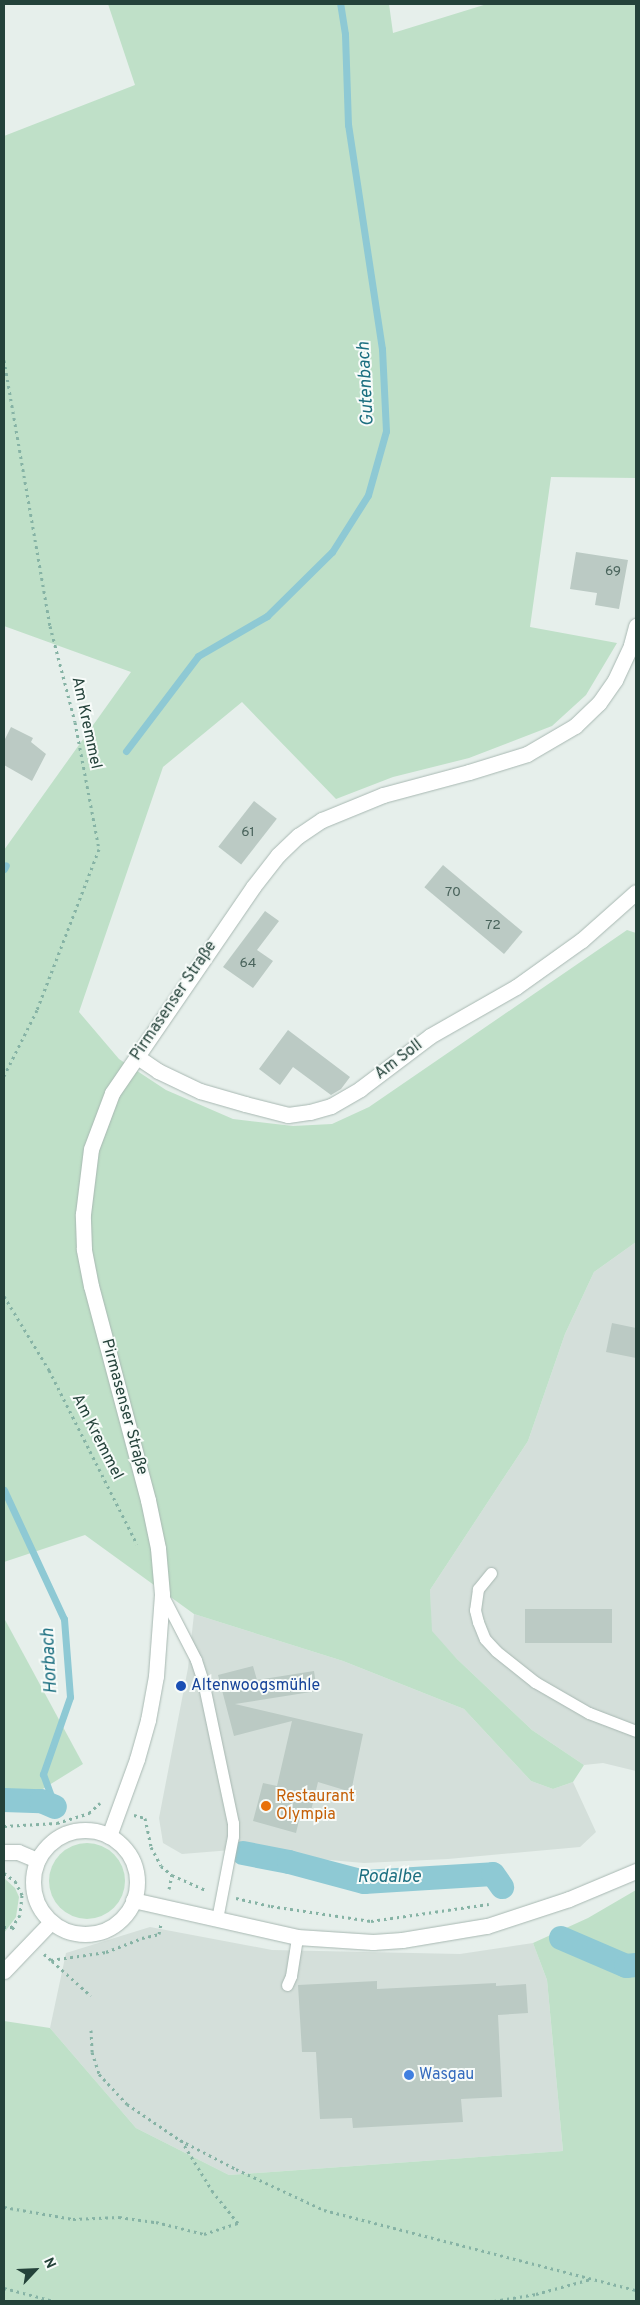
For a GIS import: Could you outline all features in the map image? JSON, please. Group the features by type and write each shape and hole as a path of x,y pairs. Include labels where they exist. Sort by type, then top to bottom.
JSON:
{"main road":[{"name":"Pirmasenser Straße","path":"109,1836 120,1810 148,1720 156,1676 162,1594 158,1548 148,1500 84,1250 83,1214 90,1149 112,1093 253,887 278,855 298,836 322,820 384,795 527,754 575,726 599,704 614,680 631,645 636,626"},
{"name":"Am Soll","path":"136,1056 158,1071 200,1091 245,1104 288,1115 310,1112 331,1106 360,1089 430,1036 516,987 582,940 636,892"},
{"path":"76,1831 94,1831 109,1836 121,1845 130,1857 135,1871 137,1886 134,1900 127,1913 117,1923 105,1930 91,1934 77,1934 63,1930 51,1922 36,1900 33,1887 33,1873 38,1860 47,1846 60,1836 76,1831"},
{"path":"4,1852 18,1852 38,1860"},
{"path":"134,1900 297,1937 373,1942 440,1935 487,1926 569,1899 636,1871"},
{"path":"4,1971 51,1922"}],"lane":[{"path":"491,1574 478,1588 475,1610 485,1639 496,1651 535,1682 590,1713 636,1731"},
{"name":"Pirmasenser Straße","path":"162,1594 196,1660 222,1763 233,1823 233,1836 217,1919"},
{"path":"286,1986 291,1976 297,1937"}],"path":[{"name":"Am Kremmel","path":"4,360 50,626 75,722 99,849 37,1010 4,1076"},
{"name":"Am Kremmel","path":"4,1296 49,1370 140,1551"},
{"path":"4,1826 57,1823 89,1813 100,1803 145,1818 148,1836 155,1856 161,1866 172,1875 197,1887 271,1906 371,1920 495,1902"},
{"path":"4,1873 15,1882 22,1895 20,1915 12,1927"},
{"path":"52,1960 106,1952 142,1938 159,1934 172,1875"},
{"path":"4,1927 12,1927 91,1996"},
{"path":"91,2030 92,2052 99,2074 127,2104 180,2140 236,2169 324,2210 636,2290"},
{"path":"4,2207 73,2219 119,2217 156,2222 204,2234 238,2223 193,2164 180,2140"},
{"path":"494,2301 536,2294 592,2279"},
{"path":"4,2288 54,2301"}],"shaded area":[{"path":"636,1242 636,1771 603,1763 584,1765 532,1730 457,1659 431,1631 430,1590 528,1441 565,1334 594,1272"},
{"name":"Altenwoogsmühle","path":"194,1614 343,1661 464,1709 531,1781 553,1789 573,1782 596,1832 580,1847 448,1859 364,1863 306,1858 244,1849 182,1854 163,1843 159,1818 188,1668"},
{"path":"150,1927 272,1950 460,1954 533,1943 547,1980 563,2151 229,2175 136,2128 50,2028 66,1953"}],"green space":[{"path":"108,4 389,4 393,33 487,4 636,4 636,478 551,477 530,627 617,643 586,695 552,726 469,758 393,777 336,799 242,702 163,767 79,1012 119,1059 166,1090 233,1119 293,1126 332,1124 369,1107 627,930 636,933 636,1242 594,1272 565,1334 528,1441 430,1590 432,1631 457,1659 532,1730 584,1765 573,1782 553,1789 531,1781 464,1709 343,1661 194,1614 85,1535 4,1562 4,850 131,672 4,626 4,136 135,85"},
{"path":"4,1618 83,1764 4,1813"},
{"path":"87,1843 101,1846 114,1854 122,1867 125,1881 122,1895 114,1908 101,1916 87,1919 73,1916 60,1908 52,1895 49,1881 52,1867 60,1854 73,1846"},
{"path":"4,1878 15,1888 19,1897 16,1917 4,1933"},
{"path":"636,1890 636,2301 4,2301 4,2021 50,2028 136,2128 229,2175 563,2151 547,1980 533,1943 588,1918"}],"building":[{"path":"576,552 628,560 619,609 595,605 597,593 570,589"},
{"path":"11,727 33,738 31,742 46,754 32,781 4,765 4,741"},
{"path":"254,801 277,819 241,865 218,847"},
{"path":"443,865 523,932 504,954 424,887"},
{"path":"265,911 279,921 257,950 273,961 253,988 223,967"},
{"path":"288,1030 350,1077 341,1089 331,1095 293,1067 280,1085 259,1069"},
{"path":"612,1323 636,1328 636,1358 606,1352"},
{"path":"525,1609 612,1609 612,1643 525,1643"},
{"path":"253,1666 257,1680 314,1671 317,1691 235,1704 363,1734 351,1792 318,1782 310,1815 301,1812 296,1833 253,1821 263,1783 277,1786 292,1721 234,1736 218,1675"},
{"name":"Wasgau","path":"377,1981 377,1989 496,1983 496,1986 526,1984 528,2013 498,2015 502,2097 461,2099 463,2122 353,2128 352,2118 320,2119 316,2052 302,2052 298,1985"}],"waterway":[{"name":"Gutenbach","path":"126,751 198,656 267,616 332,552 368,495 386,431 382,349 348,125 345,34 340,4"},
{"name":"Gutenbach","path":"4,869 6,865"},
{"name":"Horbach","path":"4,1490 64,1619 70,1697 43,1774 55,1807"},
{"name":"Rodalbe","path":"4,1800 41,1801 55,1807"},
{"name":"Rodalbe","path":"243,1853 289,1862 364,1882 493,1874 502,1887"},
{"name":"Rodalbe","path":"561,1938 626,1966 636,1965"}],"place":[{"name":"Altenwoogsmühle","path":"181,1686"},
{"name":"Restaurant Olympia","path":"266,1806"},
{"name":"Wasgau","path":"409,2075"}]}
